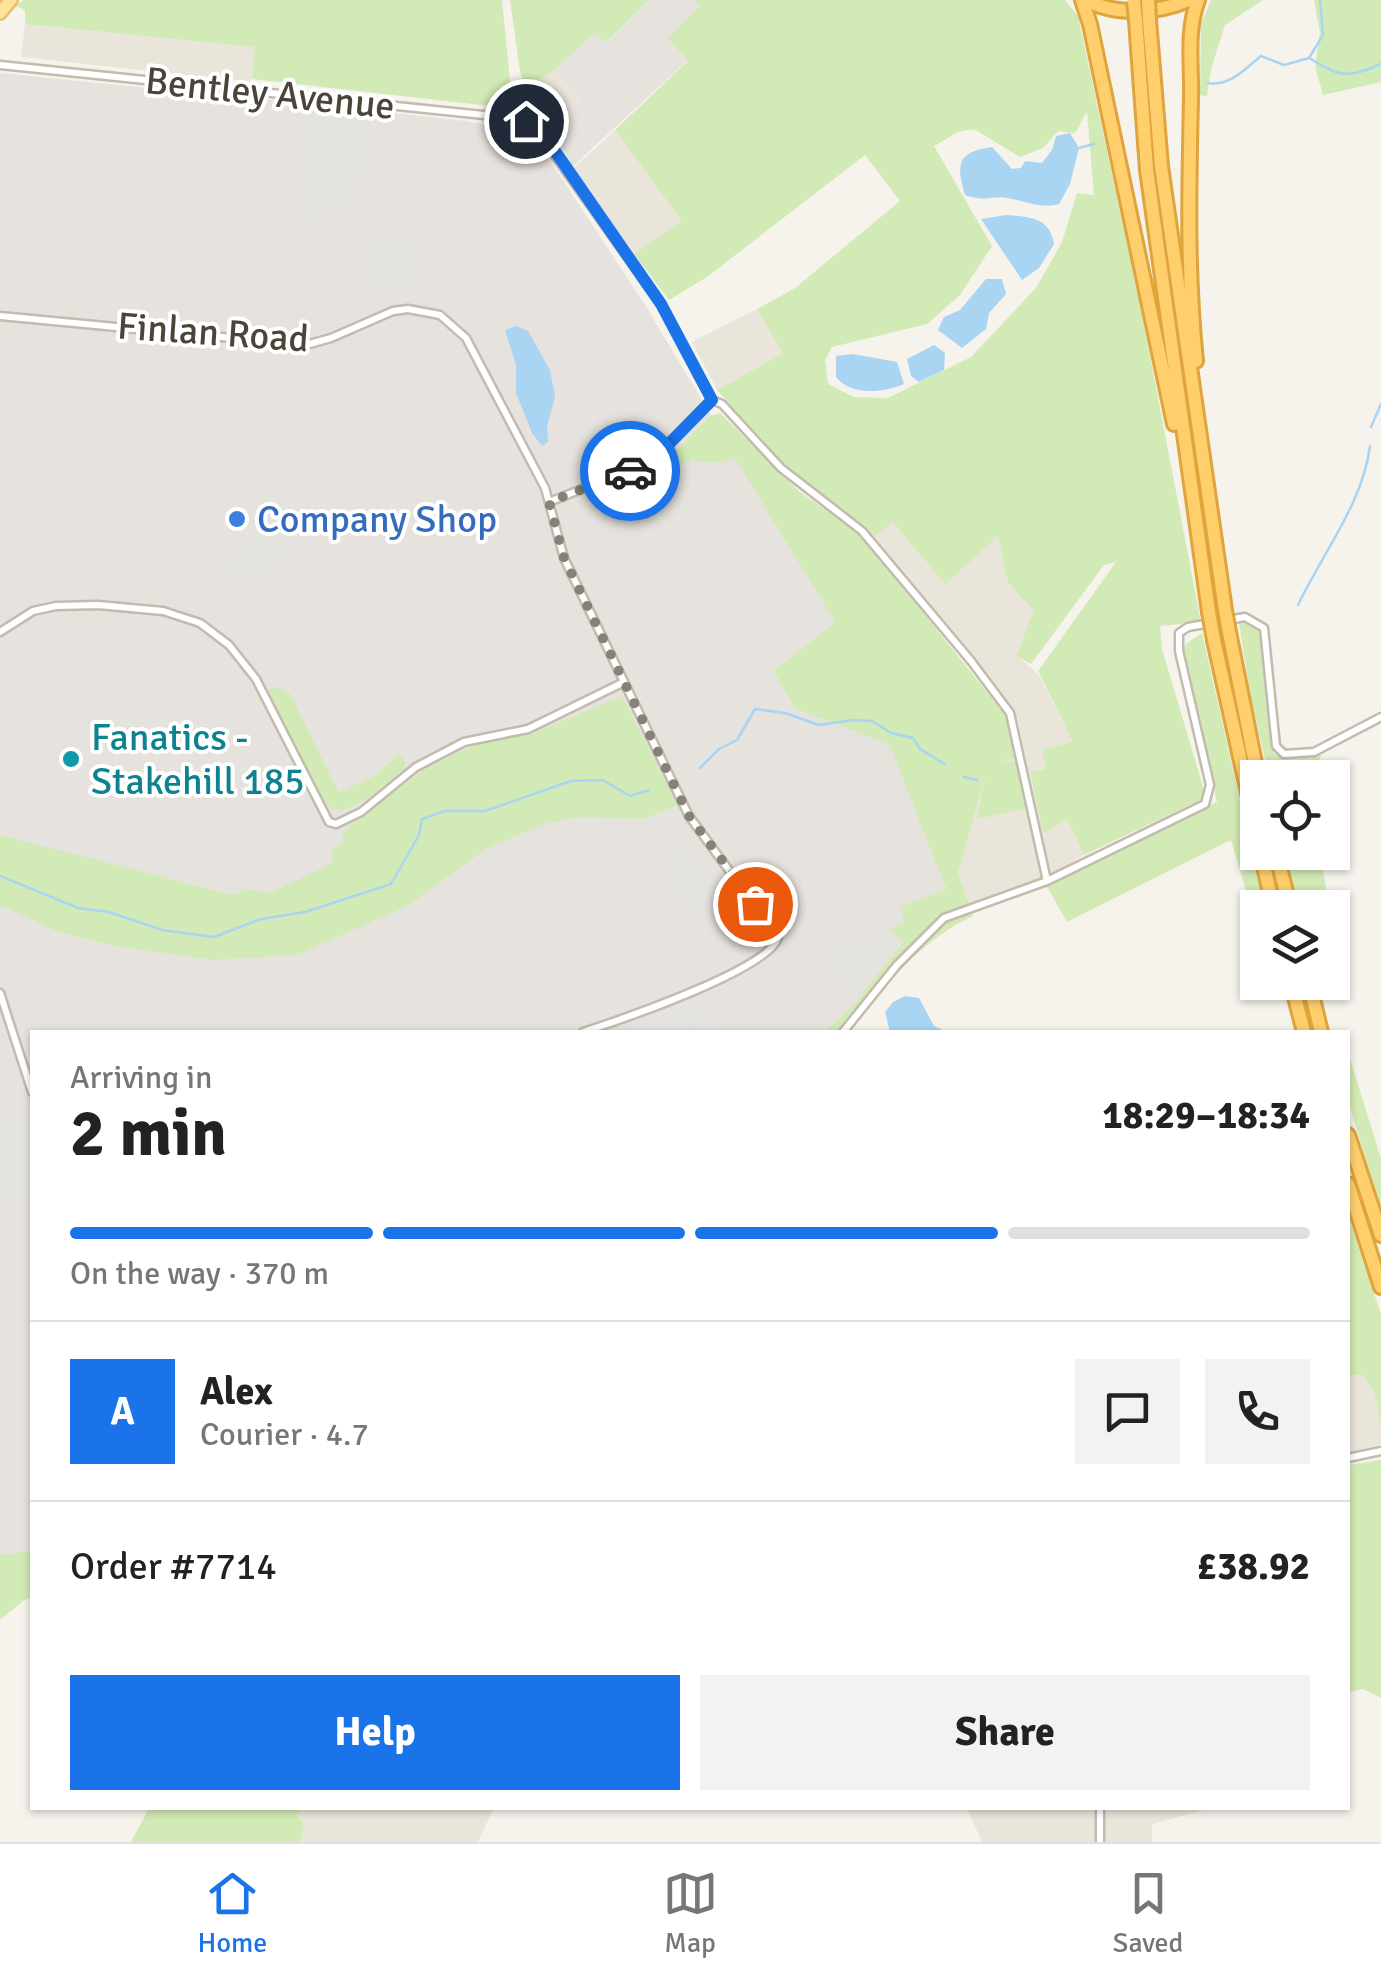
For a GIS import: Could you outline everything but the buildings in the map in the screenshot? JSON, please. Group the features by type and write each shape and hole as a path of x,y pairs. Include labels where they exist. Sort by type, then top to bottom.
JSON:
{"highway":[{"path":"1084,0 1103,8 1126,10 1164,8 1188,0"},
{"path":"1084,0 1241,760"},
{"path":"1134,0 1143,21 1210,522 1254,760"},
{"path":"1148,0 1143,21 1148,170 1200,559"},
{"path":"1198,0 1191,38 1189,271 1210,522"},
{"path":"1295,1000 1303,1030"},
{"path":"1314,1000 1321,1030"},
{"path":"1350,1141 1381,1235"},
{"path":"1350,1190 1381,1287"}],"main road":[{"path":"0,12 11,0"}],"street":[{"name":"Bentley Avenue","path":"0,61 15,66 526,121 548,141 661,304 712,400"},
{"name":"Finlan Road","path":"0,316 306,344 408,309 440,315 474,348 545,488 564,558 689,816 775,931 778,942 706,986 665,1005 589,1030"},
{"path":"549,502 645,464 712,400 722,404 799,484 862,531 1010,714 1047,881"},
{"path":"0,632 33,611 56,606 163,611 200,623 229,645 256,679 329,822 336,824 361,812 416,767 464,742 528,729 622,683"},
{"path":"844,1030 897,965 944,918 1047,881 1205,804 1210,785 1179,651 1179,633 1188,627 1245,618 1264,628 1276,746 1284,754 1314,752 1381,717"},
{"path":"0,993 30,1086"},
{"path":"1350,1458 1381,1451"},
{"path":"1100,1810 1100,1842"}],"shaded area":[{"path":"649,0 695,0 700,5 681,53 688,60 573,166 548,127 549,120 567,118 581,97 554,70 595,32 607,42"},
{"path":"25,24 256,47 251,82 21,57"},
{"path":"554,70 581,97 567,118 549,120 526,88"},
{"path":"0,73 378,111 532,133 645,305 835,622 773,671 795,708 895,744 946,890 905,923 891,927 903,942 853,1005 826,1030 30,1030 30,1555 0,1559"},
{"path":"302,109 372,116 358,215 329,212 327,223 288,218"},
{"path":"615,130 683,222 634,254 574,168"},
{"path":"369,225 431,232 417,273 427,276 422,289 399,293 363,287"},
{"path":"757,309 784,353 717,390 692,342"},
{"path":"893,521 928,564 998,536 1008,583 1035,610 1016,655 1038,674 1074,743 1046,771 1030,772 1043,832 1067,819 1084,855 1059,871 968,904 958,873 989,759 1026,757 1017,718 928,602 872,538"},
{"path":"284,537 292,548 288,551 293,560 232,588 217,578 220,547 235,548 261,538"},
{"path":"686,838 731,903 683,930 675,912 677,901 657,862 660,855"},
{"path":"893,937 901,943 854,996 822,970 828,964 815,940"},
{"path":"704,1000 722,1030 697,1030 694,1026 687,1030 626,1030"},
{"path":"0,1114 30,1114 30,1207 0,1209"},
{"path":"1363,1375 1374,1391 1381,1444 1350,1452 1350,1376"},
{"path":"302,1810 493,1810 478,1842 300,1842 304,1823 295,1815"},
{"path":"968,1810 1204,1810 1152,1824 1152,1842 982,1842"}],"green space":[{"path":"24,0 502,0 511,92 499,107 252,79 255,47 25,24 25,11 16,5"},
{"path":"510,0 649,0 606,42 595,33 554,70 526,88"},
{"path":"695,0 1065,0 1078,16 1140,304 1201,622 1160,626 1162,649 1204,790 1200,800 1084,855 1067,819 1043,833 1030,771 1046,770 1042,750 1073,742 1038,671 1116,562 1104,565 1031,664 1016,656 1034,610 1008,583 998,536 945,584 893,522 872,538 791,471 717,390 783,353 757,309 795,288 900,201 865,155 707,277 669,300 634,254 682,221 615,130 688,61 668,38 700,6","holes":["1087,112 1094,195 1077,193 1062,242 1036,288 971,357 888,398 854,397 828,384 825,360 832,347 927,324 960,295 992,246 934,146 958,132 974,129 1020,157 1043,148 1058,131 1075,133"]},
{"path":"1211,0 1263,0 1225,25 1207,96 1200,95 1201,24"},
{"path":"1314,0 1381,0 1381,82 1323,95 1315,66 1320,33"},
{"path":"720,413 800,492 860,534 1007,717 1016,759 998,760 1017,762 1027,808 977,819 986,773 958,873 973,916 920,952 849,1030 826,1030 853,1005 903,942 889,928 905,923 900,907 946,889 890,745 795,708 773,671 835,622 735,458 716,463 691,460 641,482 639,474 679,448 710,416"},
{"path":"1239,623 1253,623 1262,632 1274,754 1296,759 1321,755 1319,760 1265,760"},
{"path":"1202,633 1240,801 1240,870 1256,870 1260,890 1246,890 1231,840 1067,922 1046,885 1217,802 1183,658 1190,641"},
{"path":"276,687 290,694 339,793 382,772 380,768 399,754 405,762 404,769 361,802 332,810 314,785 268,690"},
{"path":"622,696 678,805 644,819 576,817 547,823 487,848 409,905 297,955 213,960 114,946 58,932 0,908 0,835 233,895 248,889 270,893 333,863 332,848 344,842 342,835 347,828 425,769 479,742 534,733"},
{"path":"1287,870 1323,870 1326,890 1292,890"},
{"path":"1350,1058 1381,1159 1381,1212 1350,1107"},
{"path":"1350,1222 1381,1314 1381,1423 1374,1391 1363,1375 1350,1376"},
{"path":"1381,1460 1381,1698 1363,1689 1350,1692 1350,1465"},
{"path":"30,1551 30,1598 0,1620 0,1555"},
{"path":"148,1810 302,1810 296,1815 304,1823 300,1842 131,1842"}],"water":[{"path":"1070,133 1079,148 1070,184 1059,204 965,195 960,168 972,152 992,147 1012,169 1021,168 1025,161 1042,163 1056,136"},
{"path":"1006,215 1043,223 1052,235 1054,244 1039,268 1022,280 981,219"},
{"path":"986,279 1002,279 1006,294 989,313 986,329 962,348 938,330 944,317 960,310"},
{"path":"516,326 528,331 550,370 555,397 547,427 548,442 542,446 532,433 516,393 516,365 505,330"},
{"path":"934,345 945,353 944,370 919,382 911,376 907,359"},
{"path":"853,354 897,362 904,384 868,391 842,383 836,377 836,356"},
{"path":"905,996 919,998 934,1026 943,1030 890,1030 885,1012"}],"waterway":[{"path":"1309,58 1323,35 1320,0"},
{"path":"1208,83 1230,80 1261,56 1284,65 1309,58 1344,74 1381,64"},
{"path":"1079,148 1094,144"},
{"path":"1371,427 1381,404"},
{"path":"1298,605 1350,508 1370,446"},
{"path":"700,768 719,749 737,740 755,709 785,713 819,725 872,721 891,733 913,738 920,749 945,764"},
{"path":"964,777 977,780"},
{"path":"0,876 78,908 109,912 162,930 214,937 261,919 305,912 391,884 419,835 422,819 444,811 485,811 571,781 603,780 630,796 649,790"}],"way so far":[{"path":"630,471 549,502 564,558 689,816 755,904"}],"place":[{"name":"Company Shop","path":"237,519"},
{"name":"Fanatics - Stakehill 185","path":"71,759"}],"route":[{"path":"526,121 548,141 661,304 712,400 658,455 630,471"}]}
